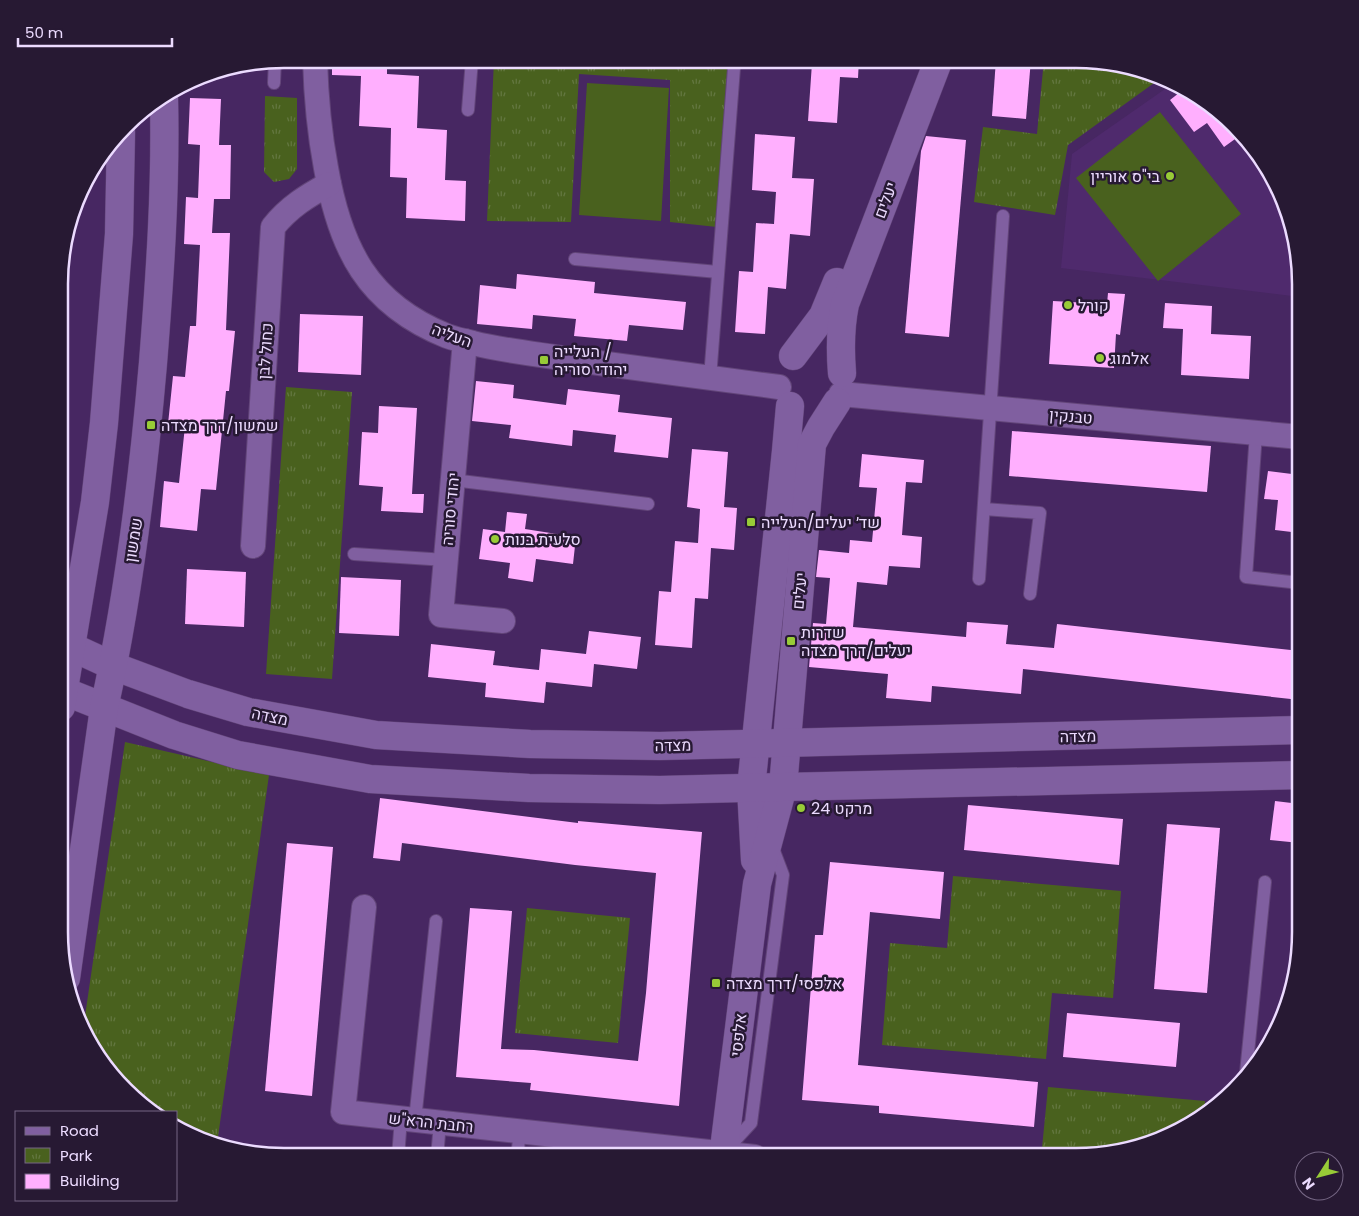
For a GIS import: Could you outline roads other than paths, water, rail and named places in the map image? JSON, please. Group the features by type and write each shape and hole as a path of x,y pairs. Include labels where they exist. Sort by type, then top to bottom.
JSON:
{"main road":[{"name":"יעלים","path":"793,356 823,316 846,262 919,68"},
{"name":"יעלים","path":"783,787 812,444 840,390 841,324 845,304 936,68"},
{"name":"שמשון","path":"69,958 104,708 113,666 138,508 147,428 162,236 164,104"},
{"path":"68,635 87,550 102,443 119,234 121,141"},
{"path":"814,350 826,354 837,362 840,390 829,410 818,414 807,414 796,411 784,396 780,375 785,364 793,356 803,351 814,350"},
{"name":"יעלים","path":"751,788 785,461 784,396"},
{"path":"68,580 87,550"},
{"name":"מצדה","path":"68,645 113,666 188,694 248,712 376,736 530,744 660,746 1292,730"},
{"path":"68,698 104,708 174,735 238,754 370,779 529,788 660,790 1292,775"},
{"name":"אלפסי","path":"724,1148 757,884 783,787"},
{"name":"אלפסי","path":"751,788 757,884"}],"street":[{"name":"העליה","path":"315,68 320,130 329,184 339,227 351,253 366,277 387,300 410,318 448,336 496,348 710,378 784,396"},
{"name":"כחול לבן","path":"253,546 274,227 283,214 301,199 329,184"},
{"name":"יהודי סוריה","path":"465,341 442,615 503,621"},
{"name":"טבנקין","path":"840,390 990,408 1292,436"},
{"name":"רחבת הרא\"ש","path":"364,907 343,1112 520,1131 565,1147 586,1148"}],"lane":[{"path":"274,84 275,68"},
{"path":"468,110 471,68"},
{"path":"710,378 734,68"},
{"path":"979,579 1003,216"},
{"path":"575,259 718,272"},
{"path":"1256,433 1246,577 1292,581"},
{"path":"453,480 648,504"},
{"path":"984,509 1040,513 1030,594"},
{"path":"354,554 446,560"},
{"path":"730,1148 751,1123 783,875 769,839"},
{"path":"1247,1064 1265,882"},
{"path":"400,1148 408,1119 436,921"},
{"path":"439,1148 440,1123"},
{"path":"518,1148 520,1131"}],"place":[{"name":"בי\"ס אוריין","path":"1170,176"},
{"name":"קורל","path":"1068,305"},
{"name":"אלמוג","path":"1100,358"},
{"name":"העלייה / יהודי סוריה","path":"544,360"},
{"name":"שמשון/דרך מצדה","path":"151,425"},
{"name":"שד׳ יעלים/העלייה","path":"751,522"},
{"name":"סלעית בנות","path":"495,539"},
{"name":"שדרות יעלים/דרך מצדה","path":"791,641"},
{"name":"מרקט 24","path":"801,808"},
{"name":"אלפסי/דרך מצדה","path":"716,983"}]}
